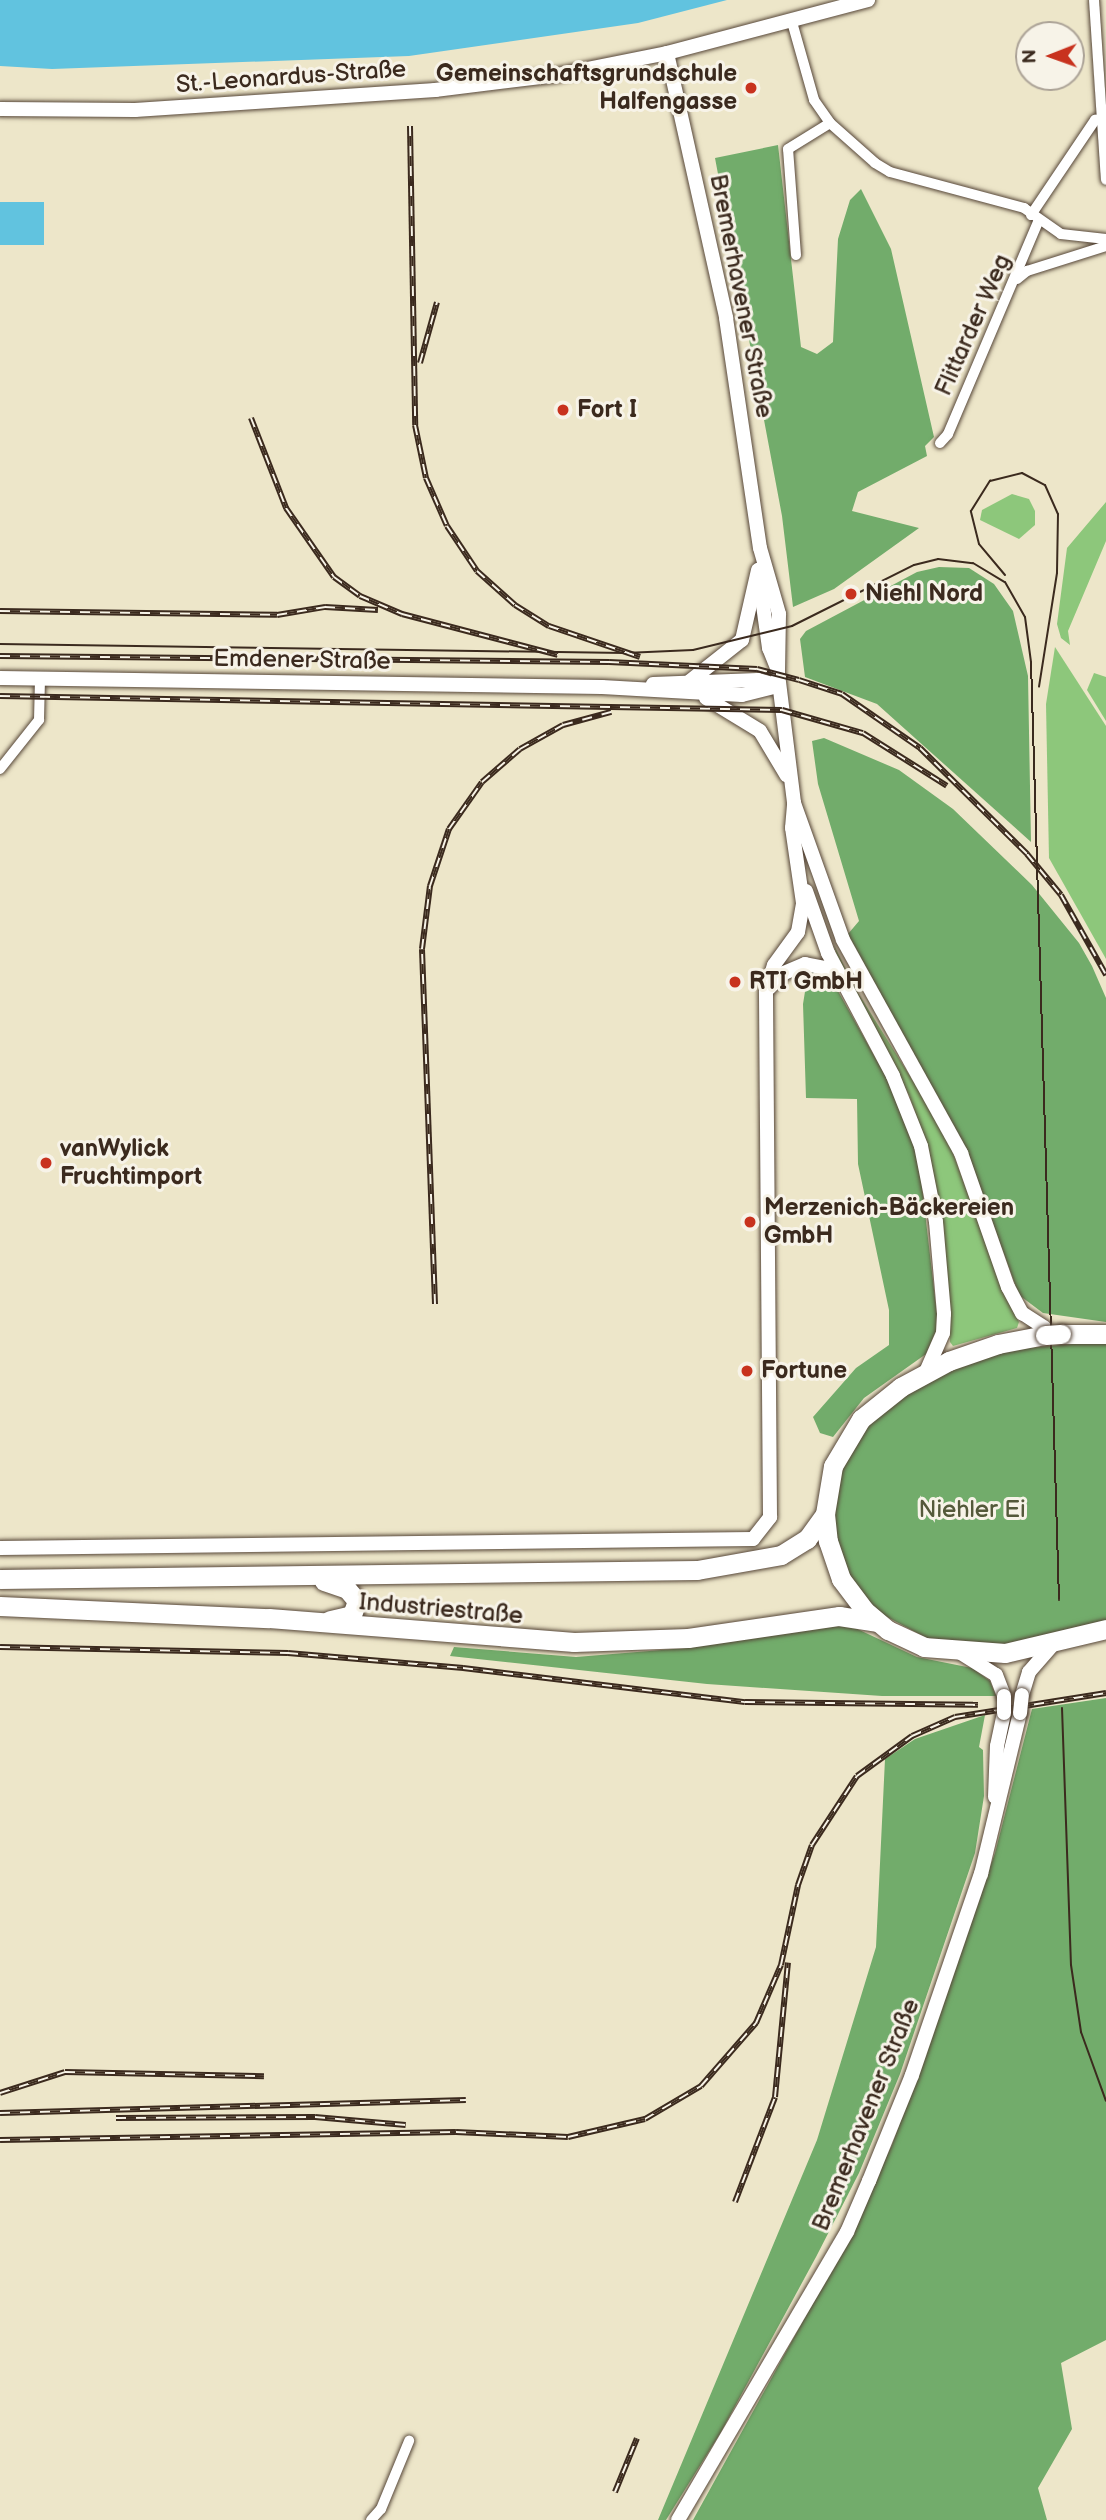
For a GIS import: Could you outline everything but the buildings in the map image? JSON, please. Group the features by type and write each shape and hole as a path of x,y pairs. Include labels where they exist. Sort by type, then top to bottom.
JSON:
{"highway":[{"path":"1106,1334 1050,1333 972,1352 926,1373 877,1404 841,1450 825,1514 828,1541 841,1579 883,1626 924,1647 961,1653 1005,1653 1052,1646 1106,1629"},
{"name":"Industriestraße","path":"0,1579 724,1567 792,1551 807,1539 825,1514"},
{"path":"290,1620 341,1619 357,1609 357,1601 346,1589 299,1576"},
{"name":"Industriestraße","path":"0,1606 290,1620 574,1642 723,1635 839,1616 883,1626"}],"street":[{"name":"St.-Leonardus-Straße","path":"0,109 135,110 424,92 557,75 667,53 868,0"},
{"path":"1094,0 1103,85 1106,180"},
{"path":"792,22 814,100 830,123 890,172 1024,208 1061,234 1106,239"},
{"name":"Bremerhavener Straße","path":"0,1548 753,1539 770,1517 766,991 774,965 798,932 803,903 792,828 793,797 777,668 779,614 760,548 726,318 667,53"},
{"name":"Flittarder Weg","path":"940,443 948,434 1017,280 1035,218 1095,120 1102,119"},
{"path":"796,255 788,149 830,123"},
{"path":"1017,280 1027,271 1106,246"},
{"name":"Bremerhavener Straße","path":"760,548 758,570 766,634 777,668"},
{"path":"689,682 742,640 758,570"},
{"name":"Emdener Straße","path":"0,678 603,687 698,695 760,694 779,686"},
{"path":"0,769 39,720 40,679"},
{"name":"Emdener Straße","path":"603,687 758,680 779,686"},
{"name":"Emdener Straße","path":"698,695 727,707 760,730 793,797"},
{"name":"Bremerhavener Straße","path":"793,797 843,940 961,1153 1016,1303 1050,1333"},
{"name":"Bremerhavener Straße","path":"800,875 817,925 847,993 903,1097 930,1182 944,1314 943,1334 926,1373"},
{"path":"798,932 817,925 843,940"},
{"name":"Bremerhavener Straße","path":"766,991 784,973 804,964 826,968 847,993"},
{"name":"Bremerhavener Straße","path":"678,2520 847,2232 912,2075 995,1819 1029,1672 1052,1646"},
{"name":"Bremerhavener Straße","path":"961,1653 987,1667 1004,1696 995,1770 995,1819"},
{"path":"371,2520 381,2509 410,2441"}],"green space":[{"path":"778,145 801,347 817,354 833,342 838,239 850,200 861,189 891,249 934,437 925,446 927,456 858,492 852,511 919,528 834,589 793,607 782,516 715,158"},
{"path":"1012,494 1029,499 1035,511 1035,525 1019,539 980,520 982,510"},
{"path":"1106,502 1106,541 1068,631 1070,645 1061,638 1057,624 1067,548"},
{"path":"939,567 969,568 994,584 1013,611 1028,676 1031,842 877,704 805,677 800,639 806,631 917,572"},
{"path":"1055,647 1106,726 1106,959 1049,858 1046,704"},
{"path":"1094,673 1106,677 1106,721 1087,690"},
{"path":"824,738 899,770 953,809 1032,885 1079,943 1092,966 1106,998 1106,1322 1043,1313 1019,1295 967,1152 848,934 859,921 818,784 812,741"},
{"path":"834,945 855,988 946,1134 1005,1296 1019,1322 1017,1328 953,1346 950,1342 944,1229 929,1151 909,1095 840,966"},
{"path":"809,967 833,982 896,1095 919,1161 937,1315 936,1331 926,1354 864,1398 833,1437 820,1433 813,1417 856,1368 889,1345 889,1310 858,1164 857,1099 806,1098 803,1004"},
{"name":"Niehler Ei","path":"1106,1341 1106,1621 1019,1645 938,1644 874,1610 843,1568 832,1520 839,1469 856,1436 892,1400 966,1361 1016,1349"},
{"path":"828,1625 851,1626 917,1657 972,1668 990,1681 996,1696 882,1696 707,1684 450,1656 454,1647 576,1657 686,1648"},
{"path":"1106,1698 1106,2340 1061,2363 1072,2429 1038,2488 1047,2520 693,2520 829,2274 892,2145 995,1853 1032,1709"},
{"path":"985,1715 979,1747 983,1750 984,1796 975,1853 900,2074 859,2173 816,2257 721,2432 666,2520 658,2520 817,2140 876,1947 885,1759 915,1739"}],"water":[{"path":"0,0 727,0 638,23 409,56 52,69 0,66"},
{"path":"0,202 44,202 44,245 0,245"}],"tram line":[{"path":"1005,575 979,544 971,511 990,481 1022,473 1045,485 1058,514 1057,573 1039,687"},
{"path":"0,644 625,653 693,650 792,626 914,565 938,559 973,563 1005,582 1025,617 1031,662 1059,1600"},
{"path":"1062,1708 1071,1965 1081,2032 1106,2101"}],"railway":[{"path":"410,126 415,425 426,478 447,526 477,571 515,605 549,626 640,657"},
{"path":"420,363 437,302"},
{"path":"251,418 286,508 334,577 360,596 402,614 558,655"},
{"path":"0,611 277,615 325,607 378,610"},
{"path":"0,656 609,662 757,669 799,680 842,694 920,748 1027,854 1061,895 1106,975"},
{"path":"0,696 782,710 863,733 947,786"},
{"path":"435,1304 422,949 430,886 449,829 482,782 520,749 563,725 611,712"},
{"path":"0,1647 288,1653 463,1668 745,1702 978,1705"},
{"path":"0,2140 456,2132 568,2137 645,2119 701,2086 756,2023 781,1965 798,1885 812,1845 857,1776 912,1736 955,1717 1106,1693"},
{"path":"735,2202 775,2097 788,1963"},
{"path":"0,2093 65,2072 264,2076"},
{"path":"0,2113 466,2100"},
{"path":"116,2118 315,2117 406,2125"},
{"path":"615,2492 637,2438"}],"place":[{"name":"Gemeinschaftsgrundschule Halfengasse","path":"751,88"},
{"name":"Fort I","path":"563,410"},
{"name":"Niehl Nord","path":"851,594"},
{"name":"RTI GmbH","path":"735,982"},
{"name":"vanWylick Fruchtimport","path":"46,1163"},
{"name":"Merzenich-Bäckereien GmbH","path":"750,1222"},
{"name":"Fortune","path":"747,1371"}]}
